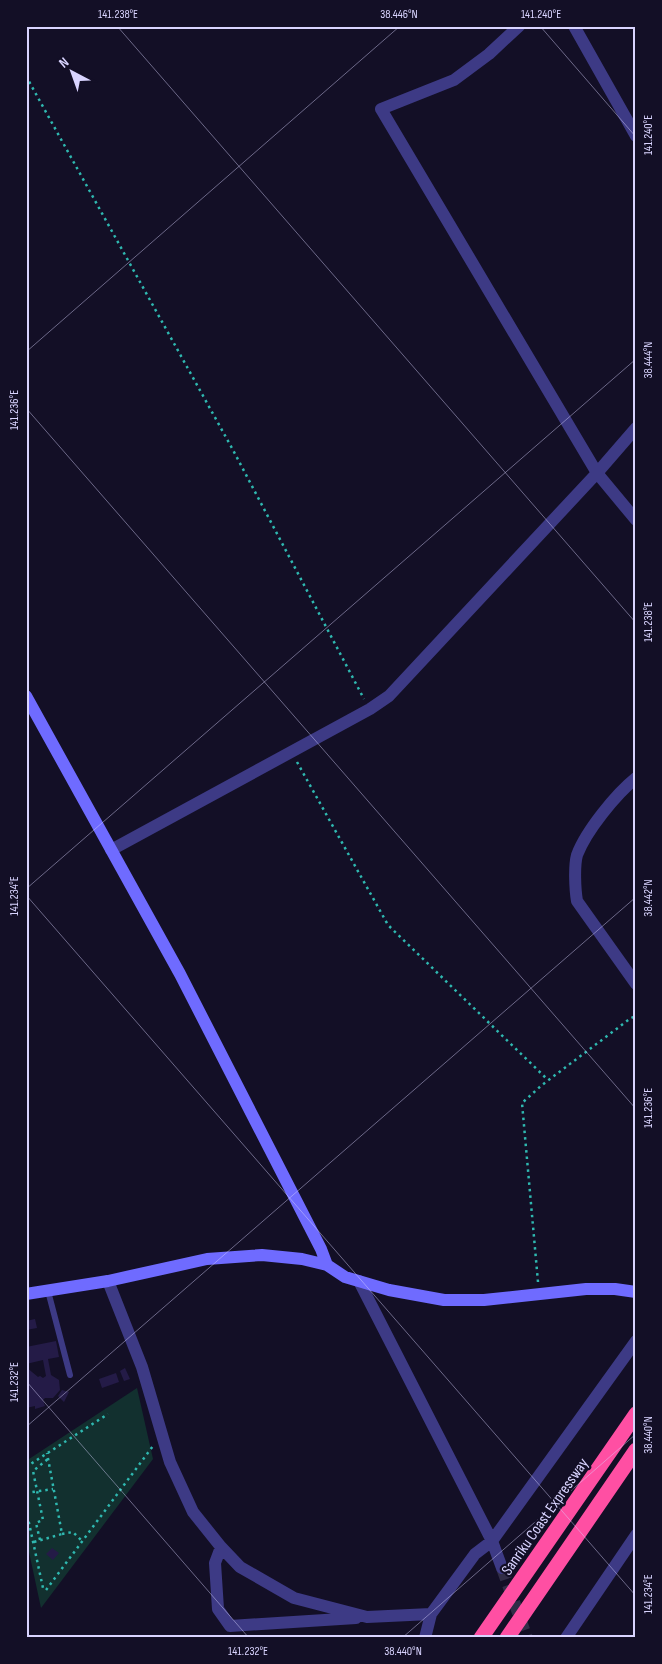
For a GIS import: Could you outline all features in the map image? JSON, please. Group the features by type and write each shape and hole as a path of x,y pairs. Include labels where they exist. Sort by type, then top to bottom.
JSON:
{"highway":[{"name":"Sanriku Coast Expressway","path":"481,1638 636,1414"},
{"path":"507,1638 636,1450"}],"street":[{"path":"519,26 489,54 454,80 381,109 597,473 636,520"},
{"path":"574,26 636,136"},
{"path":"111,850 370,709 389,696 597,473 636,428"},
{"path":"26,696 180,974 321,1249 326,1265"},
{"path":"636,778 625,787 589,832 577,856 575,890 577,901 636,984"},
{"path":"26,1294 108,1281 207,1259 262,1255 302,1259 326,1265 345,1278 389,1290 444,1300 484,1300 586,1289 615,1289 636,1292"},
{"path":"108,1281 142,1367 170,1462 193,1512 240,1568 294,1598 366,1617"},
{"path":"359,1281 492,1540 502,1568"},
{"path":"425,1638 431,1614 475,1554 492,1540 636,1341"},
{"path":"566,1638 636,1535"},
{"path":"221,1547 215,1563 218,1610 230,1626 431,1614"}],"lane":[{"path":"48,1291 70,1375"}],"path":[{"path":"26,76 233,450 370,709"},
{"path":"292,752 388,925 548,1080"},
{"path":"540,1295 522,1103 548,1080 636,1016"},
{"path":"26,1467 108,1414"},
{"path":"26,1508 43,1588 46,1590 162,1434"},
{"path":"47,1453 62,1534 60,1534"},
{"path":"40,1540 36,1523 43,1520 33,1471 48,1460"},
{"path":"26,1493 53,1488"},
{"path":"33,1542 73,1532 82,1541"}],"green space":[{"path":"137,1388 153,1459 41,1608 26,1538 26,1461"}],"building":[{"path":"35,1319 37,1328 26,1330 26,1321"},
{"path":"56,1341 59,1357 48,1359 51,1375 59,1380 60,1390 53,1398 45,1398 43,1400 45,1406 35,1409 35,1406 26,1408 26,1367 38,1377 43,1378 46,1376 43,1360 26,1364 26,1347"},
{"path":"125,1368 130,1379 124,1381 120,1371"},
{"path":"116,1373 119,1382 102,1388 99,1379"},
{"path":"62,1390 69,1392 64,1402 58,1396"},
{"path":"52,1548 59,1553 53,1560 46,1554"}],"tunnel":[{"path":"502,1568 527,1638"}]}
